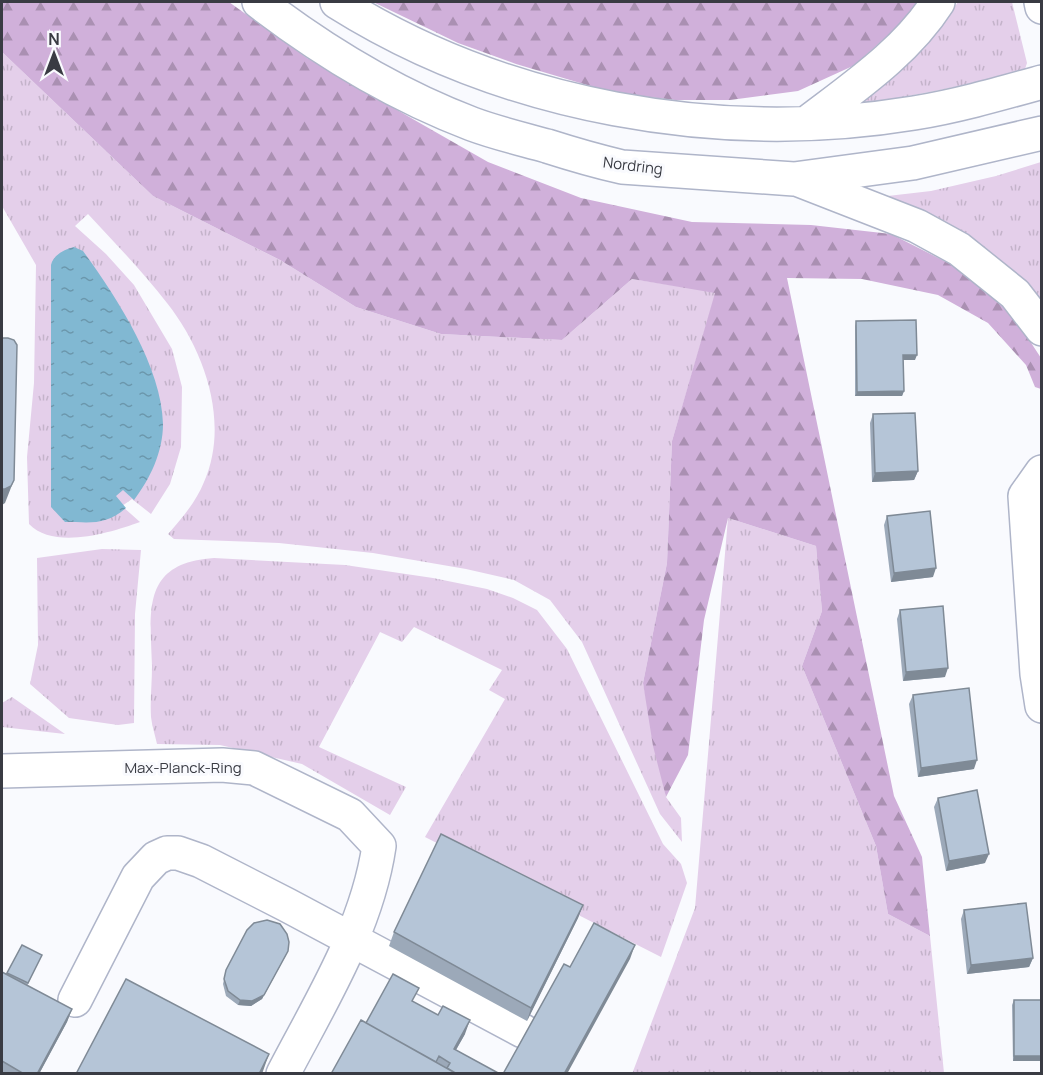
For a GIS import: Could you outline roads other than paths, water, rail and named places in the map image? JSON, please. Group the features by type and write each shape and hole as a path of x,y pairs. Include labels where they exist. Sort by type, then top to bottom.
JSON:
{"street":[{"name":"Nordring","path":"258,2 360,69 472,124 596,161 622,166 794,178 913,163 1041,133"},
{"path":"337,2 449,59 511,82 570,99 669,118 759,123 856,121 914,113 986,98 1041,82"},
{"path":"807,123 878,69 926,21 938,2"},
{"path":"1041,2 1041,7"},
{"path":"794,178 917,226 959,249 1015,294 1041,329"},
{"path":"1033,484 1041,706"},
{"name":"Max-Planck-Ring","path":"2,771 222,765 254,768 350,814 379,846 375,874 352,940 282,1074"},
{"path":"75,1000 138,877 156,858 167,853 178,853 201,861 523,1031"}],"water":[{"path":"74,247 83,251 96,269 135,333 155,379 161,402 163,424 161,445 155,465 134,500 123,490 116,496 126,508 111,518 90,522 65,522 51,507 51,265 60,253"}]}
